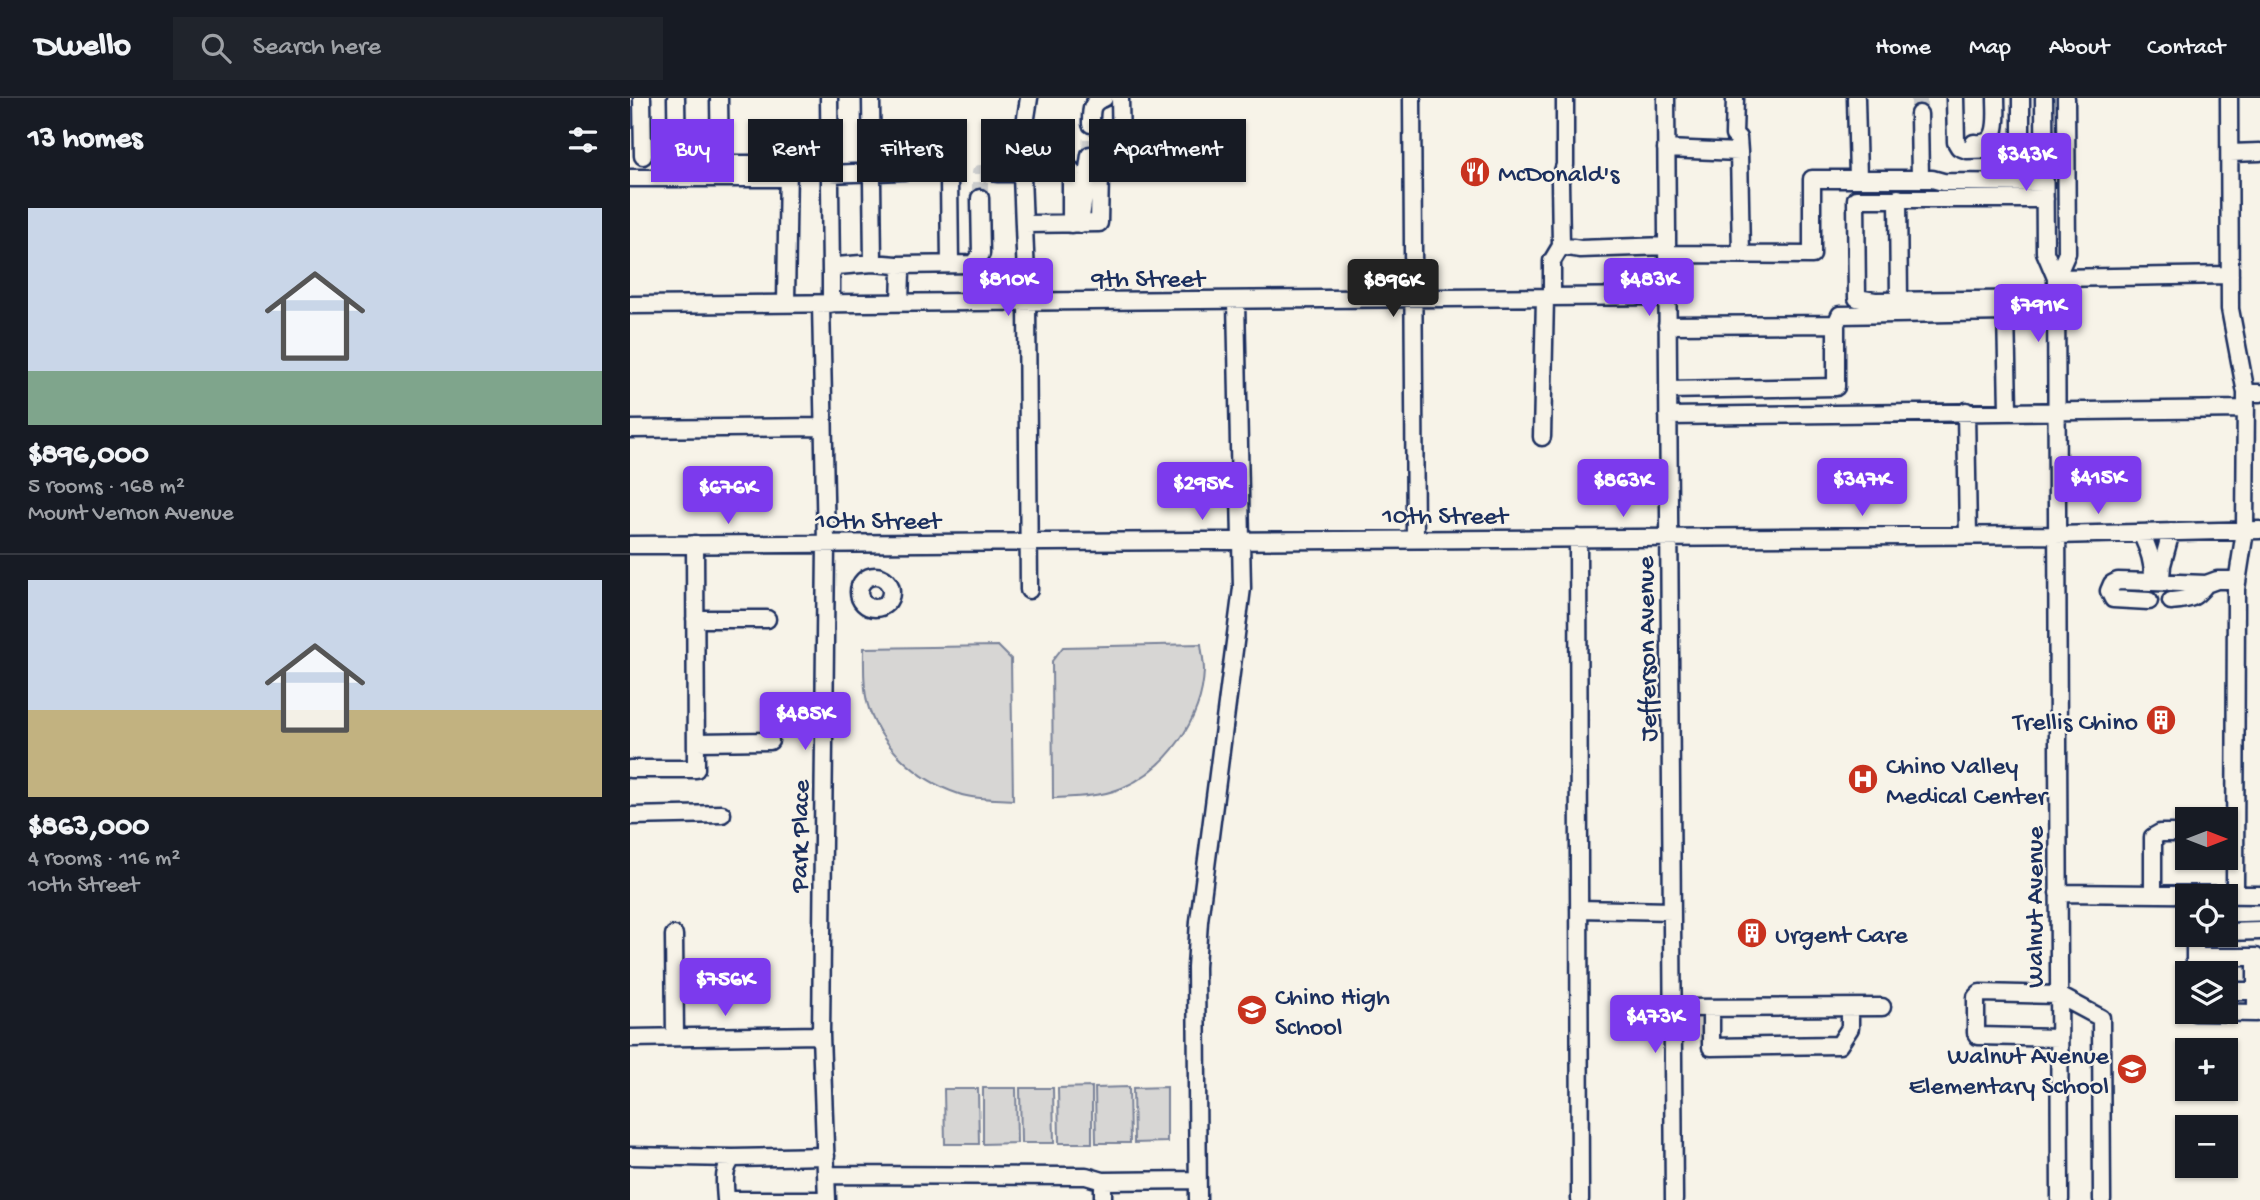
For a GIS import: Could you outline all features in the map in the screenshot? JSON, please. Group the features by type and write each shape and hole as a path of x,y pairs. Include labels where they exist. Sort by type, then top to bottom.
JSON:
{"street":[{"path":"642,98 643,156"},
{"path":"677,98 677,119"},
{"path":"719,98 719,119"},
{"name":"Park Place","path":"829,98 829,119"},
{"path":"872,98 872,119"},
{"path":"1026,119 1029,98"},
{"path":"1091,119 1093,104 1104,98"},
{"path":"1024,225 1099,223 1100,173 1121,146 1120,98 1112,98"},
{"path":"1412,98 1411,299 1415,539"},
{"path":"1542,437 1548,297 1552,261 1561,246 1560,181 1565,166 1565,98"},
{"name":"Jefferson Avenue","path":"1666,98 1674,1200"},
{"path":"1735,98 1734,135 1739,145"},
{"path":"1741,254 1739,145 1743,135 1743,98"},
{"path":"1857,98 1858,178"},
{"path":"1955,98 1959,147 1967,150 2021,145"},
{"path":"1956,136 1965,142 1989,142 1995,131 1996,98"},
{"path":"2021,98 2021,145"},
{"name":"Walnut Avenue","path":"2044,98 2045,252 2056,278 2060,1200"},
{"name":"Walnut Avenue","path":"2056,278 2067,253 2066,98"},
{"path":"2229,98 2230,312 2250,399 2252,531 2237,580 2231,807"},
{"path":"1919,114 1920,178"},
{"path":"1995,131 2003,140 2043,148"},
{"path":"1666,149 1739,145"},
{"path":"2230,153 2260,152"},
{"path":"1075,224 1089,160"},
{"path":"630,178 748,177"},
{"path":"1561,246 1580,249 1812,255 1812,179 1920,178 2044,191"},
{"path":"786,304 788,182"},
{"name":"Park Place","path":"827,1200 821,1035 825,543 823,427 826,304 831,274 830,182"},
{"path":"873,182 873,262"},
{"path":"949,182 950,264"},
{"path":"1022,182 1027,302 1029,590"},
{"path":"1071,182 1075,224"},
{"path":"2044,191 1856,199 1857,298 1875,301 2056,306"},
{"path":"831,274 837,266 843,264 973,264 981,254 981,198"},
{"path":"1898,198 1899,301"},
{"path":"897,265 901,272 900,303"},
{"path":"2056,278 2230,275"},
{"name":"9th Street","path":"630,305 1667,296"},
{"path":"1198,1200 1196,967 1199,921 1242,588 1236,301"},
{"path":"1668,390 1836,387 1836,324 1840,315 2006,312 2056,306"},
{"path":"2006,312 2008,411"},
{"path":"1667,325 1836,324"},
{"path":"1668,416 2056,410 2250,399"},
{"path":"1966,411 1968,536"},
{"path":"630,429 823,427"},
{"name":"10th Street","path":"630,545 1968,536 2252,531"},
{"path":"2157,581 2171,532"},
{"path":"2141,533 2151,556 2157,581"},
{"path":"1578,538 1580,1200"},
{"path":"630,769 696,769 695,544"},
{"path":"2148,601 2118,601 2113,599 2109,591 2112,583 2118,581 2205,584 2217,580 2237,580"},
{"path":"2171,601 2190,599 2199,593 2205,584"},
{"path":"695,619 767,619"},
{"path":"696,742 770,741"},
{"path":"630,816 723,814"},
{"path":"2153,894 2153,837 2160,833 2175,833"},
{"path":"2058,893 2175,894"},
{"path":"2238,895 2260,895"},
{"path":"1579,909 1672,911"},
{"path":"2238,932 2258,931 2256,1013 2238,1013"},
{"path":"674,935 675,1037"},
{"path":"2226,961 2256,957"},
{"path":"2238,991 2256,991"},
{"path":"2059,1038 1981,1037 1976,1034 1978,995 2059,995 2101,1018 2102,1200"},
{"path":"1673,1008 1882,1007"},
{"path":"1711,1008 1711,1047 1839,1045 1850,1028 1850,1008"},
{"path":"630,1038 821,1035"},
{"path":"630,1156 825,1156"},
{"path":"733,1158 728,1163 725,1177 726,1200 827,1200"},
{"path":"826,1175 1040,1175 1086,1176 1103,1181 1196,1180"},
{"path":"1103,1181 1103,1200"}],"shaded area":[{"path":"1201,644 1204,671 1197,707 1189,725 1167,756 1138,780 1114,791 1053,798 1052,661 1063,647"},
{"path":"998,646 1011,659 1013,800 965,796 944,788 915,771 890,747 880,733 872,718 865,689 864,648"},
{"path":"1092,1087 1092,1143 1059,1143 1058,1088"},
{"path":"1129,1087 1130,1143 1096,1143 1095,1088"},
{"path":"1167,1087 1167,1142 1134,1143 1133,1088"},
{"path":"983,1088 1016,1088 1017,1143 983,1144"},
{"path":"1020,1088 1053,1088 1054,1143 1021,1143"},
{"path":"944,1089 978,1089 979,1144 945,1144"}],"tunnel":[{"path":"1919,98 1919,114"},
{"path":"980,198 981,173"}],"place":[{"name":"McDonald's","path":"1475,172"},
{"name":"Trellis Chino","path":"2161,720"},
{"name":"Chino Valley Medical Center","path":"1863,779"},
{"name":"Urgent Care","path":"1752,933"},
{"name":"Chino High School","path":"1252,1010"},
{"name":"Walnut Avenue Elementary School","path":"2132,1069"}]}
